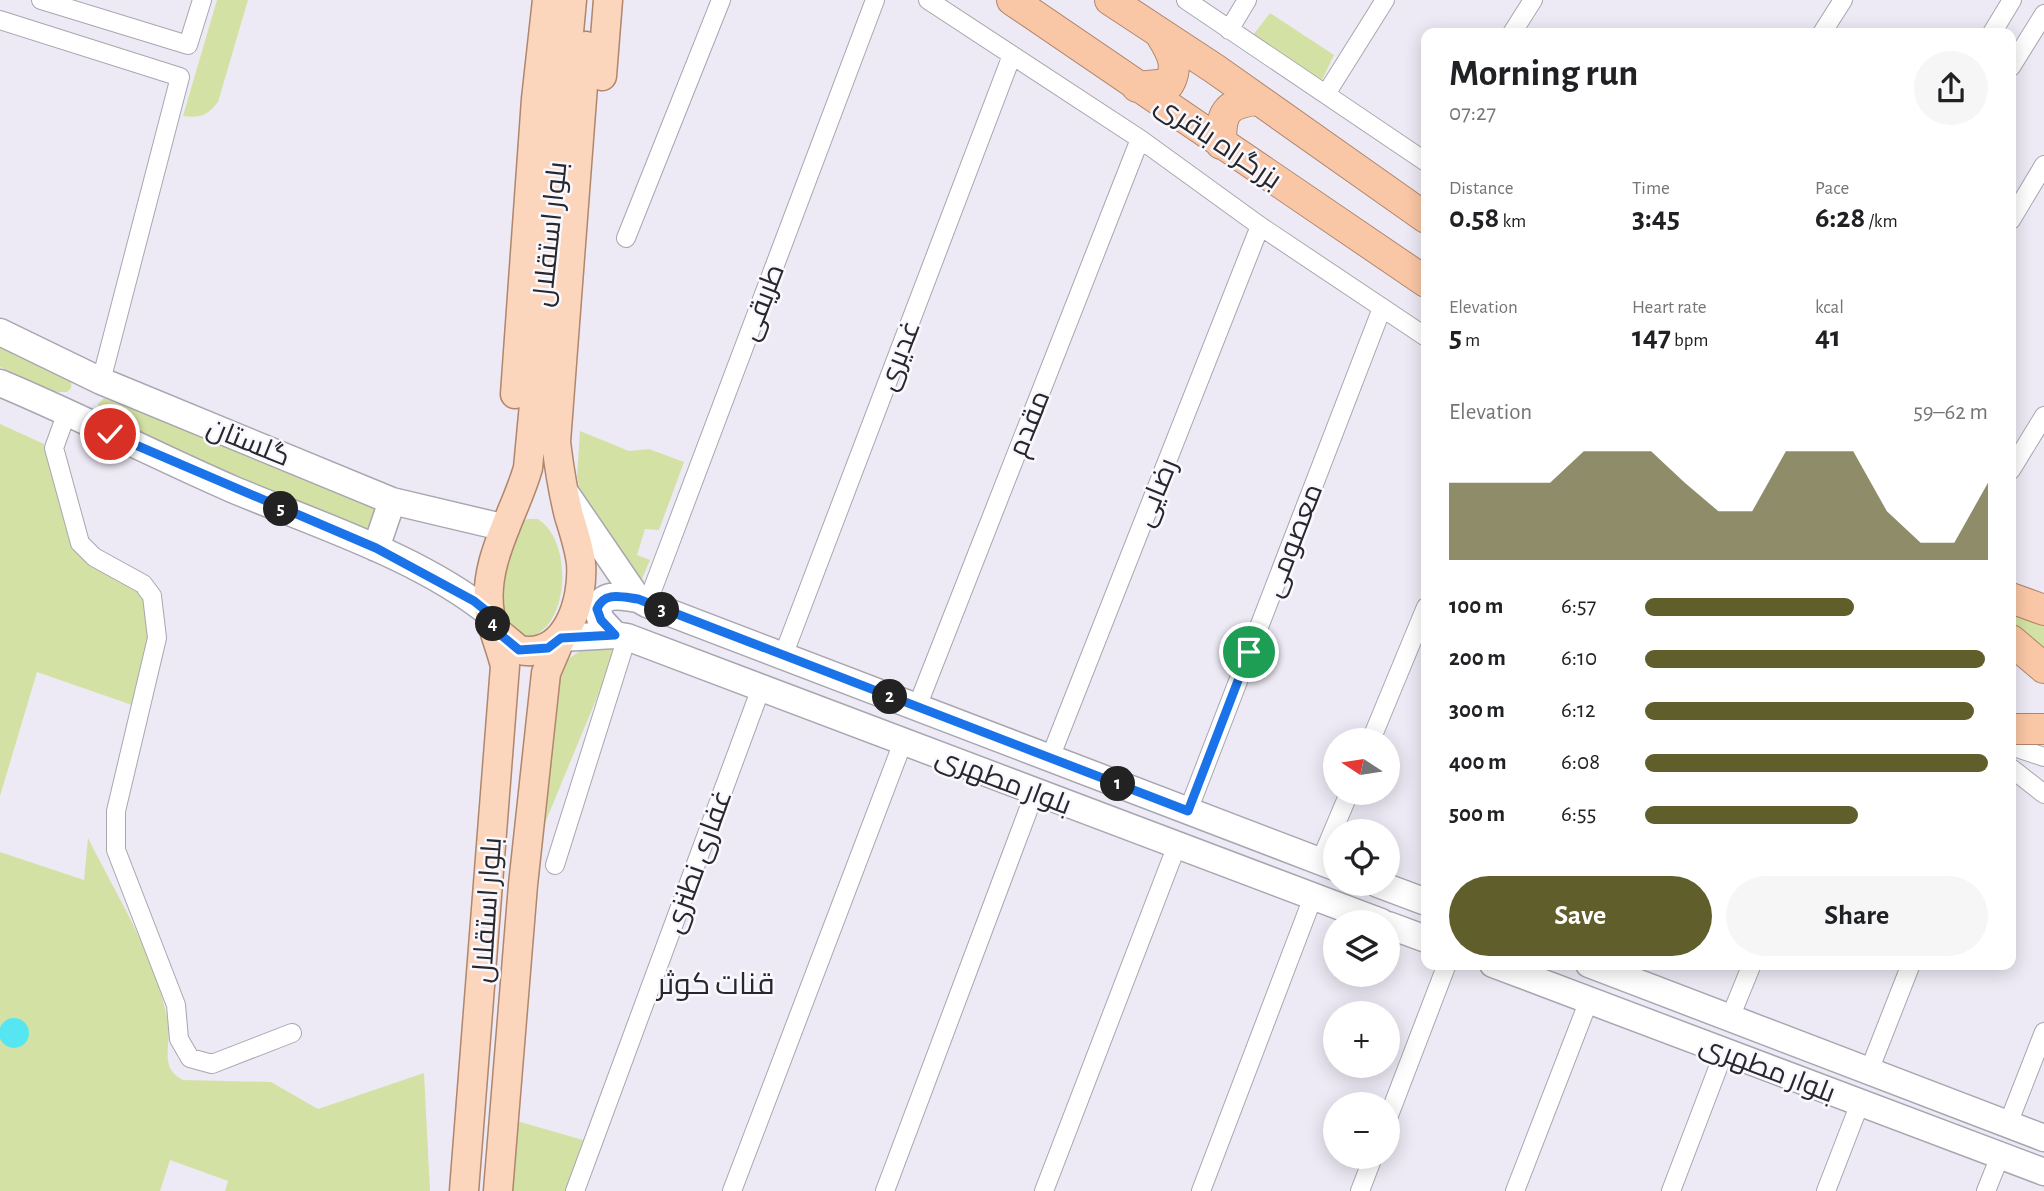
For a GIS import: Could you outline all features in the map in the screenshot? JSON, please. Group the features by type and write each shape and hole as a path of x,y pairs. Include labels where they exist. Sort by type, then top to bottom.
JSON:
{"highway":[{"name":"بزرگراه باقری","path":"1012,0 1421,279"},
{"name":"بزرگراه باقری","path":"1110,0 1421,215"},
{"path":"1138,87 1169,84 1175,74 1174,56 1162,37"},
{"path":"1221,144 1221,123 1226,111 1237,102 1256,100"},
{"path":"2016,600 2044,610"},
{"path":"2016,644 2044,668"},
{"path":"2016,717 2044,742"},
{"path":"2016,729 2044,729"}],"main road":[{"path":"528,468 518,446 513,416 536,99 547,0"},
{"name":"بلوار استقلال","path":"464,1191 505,666 492,622 491,578 528,468 572,0"},
{"name":"بلوار استقلال","path":"498,1191 523,885 546,673 577,603 581,566 561,479 556,442 591,0"},
{"path":"608,0 588,238 561,479 643,601"},
{"name":"گلستان","path":"0,332 94,377 393,501 506,528"},
{"path":"76,415 94,377"},
{"name":"گلستان","path":"0,383 76,415 110,434 230,488 376,548 461,593 492,622"},
{"path":"376,548 393,501"},
{"path":"621,636 601,620 597,609 600,602 608,596 643,601"},
{"name":"بلوار مطهری","path":"643,601 1323,862"},
{"path":"492,622 509,644 526,651 548,648 561,638 621,636"},
{"name":"بلوار مطهری","path":"621,636 1348,910"},
{"path":"499,734 508,720 523,721 533,728 537,754"},
{"path":"1400,892 1421,900"},
{"path":"1400,929 1421,937"},
{"name":"بلوار مطهری","path":"1509,970 2044,1172"},
{"name":"بلوار مطهری","path":"1608,970 2044,1138"}],"street":[{"path":"41,0 188,46 202,0"},
{"path":"626,238 722,0"},
{"name":"طریقی","path":"643,601 875,0"},
{"path":"928,0 1140,139 1261,226 1421,334"},
{"path":"1186,0 1421,159"},
{"path":"1229,30 1247,0"},
{"path":"1326,94 1385,0"},
{"path":"1515,28 1532,0"},
{"path":"1825,28 1843,0"},
{"path":"1995,28 2012,0"},
{"path":"2016,59 2044,14"},
{"path":"0,20 180,77 94,377"},
{"name":"غدیری","path":"783,656 1012,55"},
{"name":"مقدم","path":"917,707 1140,139"},
{"path":"2016,212 2044,165"},
{"name":"رضایی","path":"1050,758 1261,226"},
{"name":"معصومی","path":"1188,811 1382,309"},
{"path":"76,415 54,448 80,542 94,557 143,584 152,596 156,616 157,638 116,811 116,849 176,1006 183,1050 190,1058 212,1064 292,1033"},
{"path":"2016,462 2044,416"},
{"path":"1376,728 1421,619"},
{"path":"555,865 621,636"},
{"name":"غفاری نطنزی","path":"575,1191 761,688"},
{"path":"732,1191 904,742"},
{"path":"2016,748 2044,757"},
{"path":"2016,772 2044,794"},
{"path":"885,1191 1035,792"},
{"path":"1044,1191 1178,845"},
{"path":"1200,1191 1313,897"},
{"path":"1398,1092 1445,970"},
{"path":"1730,1018 1750,970"},
{"path":"1869,1071 1909,970"},
{"path":"1515,1191 1589,1000"},
{"path":"2008,1124 2044,1032"},
{"path":"1671,1191 1724,1052"},
{"path":"1826,1191 1860,1103"},
{"path":"1986,1191 2000,1156"},
{"path":"1360,1191 1368,1169"}],"green space":[{"path":"217,0 248,0 218,102 203,115 183,116"},
{"path":"1270,13 1334,55 1322,80 1253,35"},
{"path":"0,343 72,375 71,388 67,392 55,392 0,367"},
{"path":"104,398 374,505 376,523 367,532 284,499 97,413 98,404"},
{"path":"0,424 44,444 68,536 83,557 143,595 151,629 132,705 37,672 0,796"},
{"path":"580,431 629,451 649,449 684,462 659,530 645,529 637,555 650,560 641,581 632,575 586,504 577,477"},
{"path":"538,519 550,531 558,548 562,587 558,606 550,622 539,633 524,638 516,633 505,618 500,600 499,580 506,552 522,521"},
{"path":"2016,614 2044,625 2044,652 2016,627"},
{"path":"589,645 612,648 614,656 536,845 551,675 565,661"},
{"path":"88,838 155,974 168,1022 168,1062 175,1075 183,1080 271,1082 318,1109 424,1073 430,1191 225,1191 228,1181 170,1160 160,1191 0,1191 0,852 84,880"},
{"path":"517,1121 583,1140 566,1191 512,1191"}],"water":[{"path":"14,1018 20,1019 28,1027 28,1039 20,1047 14,1048 8,1047 0,1039 -1,1033 0,1027 8,1019"}],"district":[{"name":"قنات کوثر","path":"716,984"}],"route":[{"path":"110,434 230,488 376,548 474,601 490,614 495,630 519,650 537,651 548,648 561,638 615,635 601,620 597,609 600,602 608,596 638,599 1188,811 1249,652"}]}
